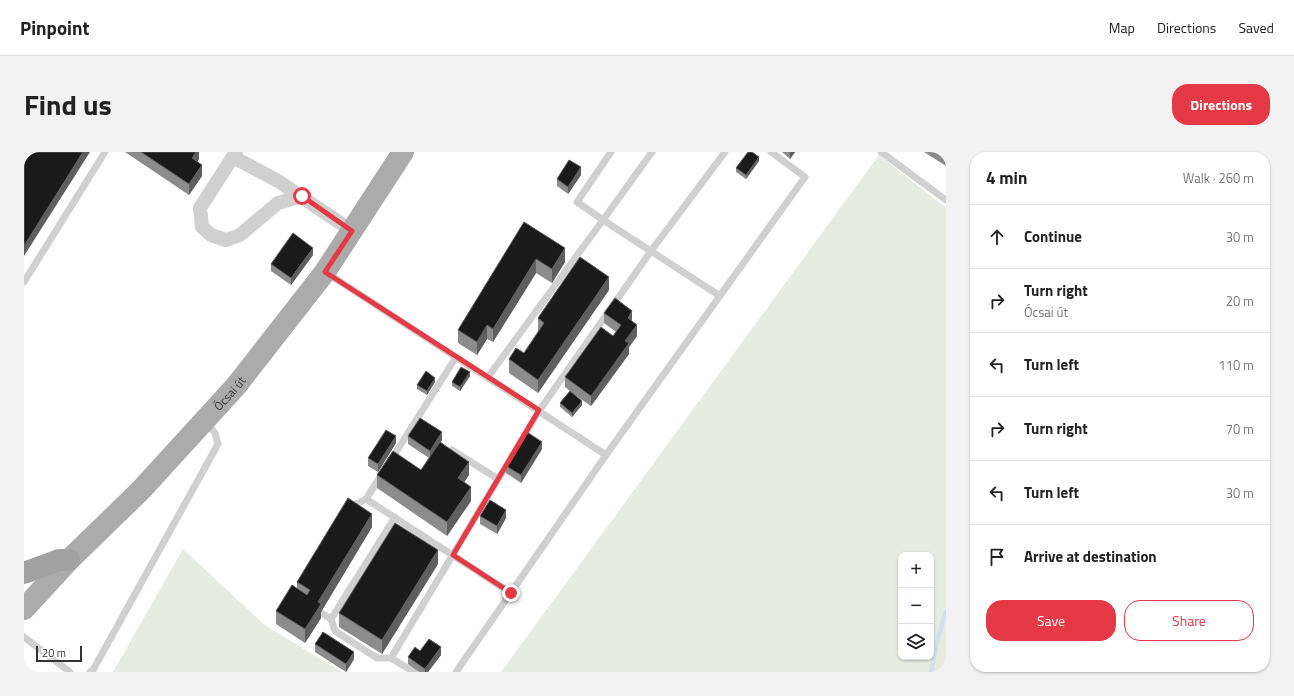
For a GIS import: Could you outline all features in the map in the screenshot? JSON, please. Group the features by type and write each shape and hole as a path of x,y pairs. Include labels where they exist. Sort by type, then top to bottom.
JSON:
{"highway":[{"path":"24,573 59,560 69,560"}],"main road":[{"name":"Ócsai út","path":"24,609 69,560 141,490 236,386 325,272 403,152"}],"street":[{"path":"302,196 278,203 240,235 226,240 211,235 202,227 200,208 231,154 302,196 352,231"}],"lane":[{"path":"24,282 105,152"},
{"path":"611,152 577,202 602,220 720,296"},
{"path":"488,377 652,152"},
{"path":"391,658 539,410 651,251 725,152"},
{"path":"456,672 606,455 805,178 771,152"},
{"path":"881,152 946,200"},
{"path":"325,272 606,455"},
{"path":"343,516 348,509 366,499 456,357"},
{"path":"90,672 93,670 101,656 218,444 215,433 204,421"},
{"path":"452,450 498,479"},
{"path":"366,499 511,593"},
{"path":"331,619 395,517"},
{"path":"320,612 331,619 335,631 371,655 377,658 391,658 414,672"},
{"path":"24,637 70,672"}],"shaded area":[{"path":"879,155 946,208 946,672 501,672"},
{"path":"183,549 266,626 342,672 113,672"}],"building":[{"path":"24,152 83,152 24,246"},
{"path":"141,152 196,152 192,158 202,165 189,184"},
{"path":"748,152 752,152 759,157 746,175 736,168"},
{"path":"940,152 946,152 946,156"},
{"path":"569,160 581,167 568,187 557,179"},
{"path":"524,222 565,248 552,269 536,259 493,329 487,325 477,342 458,330"},
{"path":"293,233 313,248 291,278 271,264"},
{"path":"580,257 609,277 538,380 509,359 516,348 524,353 544,323 538,318"},
{"path":"615,298 632,311 628,318 637,325 625,341 629,343 591,396 565,377 601,327 613,336 621,325 604,313"},
{"path":"461,367 470,372 460,387 452,382"},
{"path":"426,371 435,378 427,391 417,385"},
{"path":"570,391 582,401 572,413 560,403"},
{"path":"420,418 442,432 430,451 408,436"},
{"path":"386,430 396,436 378,464 368,458"},
{"path":"527,432 542,442 521,475 506,466"},
{"path":"440,442 469,462 458,478 471,487 447,522 377,475 393,451 421,470"},
{"path":"348,498 372,514 318,602 321,604 305,629 276,611 292,585 307,595 310,590 297,582"},
{"path":"490,500 506,510 497,526 480,516"},
{"path":"395,523 438,550 382,640 339,613"},
{"path":"323,632 354,652 346,664 315,644"},
{"path":"429,639 441,647 425,669 408,657 415,647 420,651"}],"waterway":[{"path":"931,672 938,638 946,612"}],"route":[{"path":"302,196 352,231 325,272 539,410 453,555 511,593"}]}
